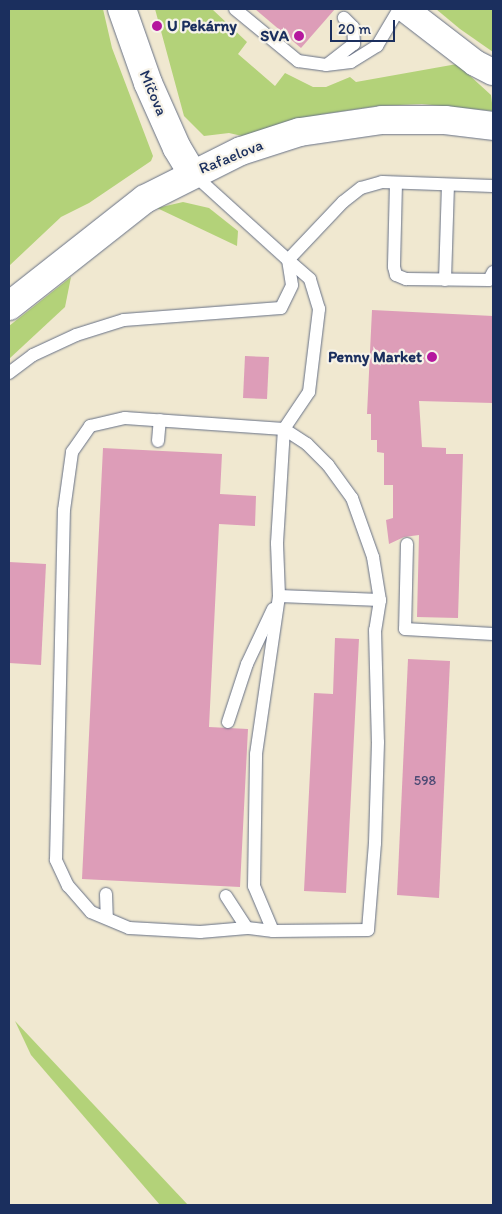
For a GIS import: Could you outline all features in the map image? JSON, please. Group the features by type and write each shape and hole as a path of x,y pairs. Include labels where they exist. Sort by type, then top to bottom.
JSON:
{"main road":[{"name":"Míčova","path":"122,9 148,83 177,148 192,173"},
{"name":"Rafaelova","path":"9,306 145,199 192,173 241,151 323,127 382,120 418,119 493,126"}],"street":[{"path":"405,9 475,63 493,72"}],"lane":[{"path":"235,9 298,61 326,65 351,62 377,46 399,9"},
{"path":"326,65 354,44 353,27 344,18"},
{"path":"192,173 310,279 319,309 309,392 284,429 277,543 279,596 256,754 254,886 273,932"},
{"path":"288,260 344,202 361,188 396,183 493,186"},
{"path":"396,183 394,266 396,275 406,279 489,280 493,272"},
{"path":"445,280 448,184"},
{"path":"9,373 33,355 76,335 124,320 281,308 292,285 288,260"},
{"path":"125,418 284,429 307,444 328,464 352,498 373,557 380,600 370,657 376,806 368,930 273,932 247,928 200,932 129,928 107,917 91,912 68,886 56,860 64,510 72,452 90,426 125,418"},
{"path":"158,441 160,420"},
{"path":"407,544 406,629 493,634"},
{"path":"279,596 380,600"},
{"path":"228,722 247,664 279,596"},
{"path":"106,894 107,917"},
{"path":"226,896 247,928"}],"green space":[{"path":"9,9 103,9 112,48 153,156 151,161 89,203 61,217 9,266"},
{"path":"155,9 212,9 247,42 238,54 275,86 285,73 313,87 326,87 350,77 356,82 457,64 491,95 493,111 422,104 378,106 324,114 242,136 229,133 204,136 184,116"},
{"path":"436,9 493,9 493,52 460,29"},
{"path":"183,202 209,208 238,231 237,246 157,208"},
{"path":"71,277 65,307 9,359 9,326"},
{"path":"15,1021 188,1205 160,1205 31,1055"}],"building":[{"name":"SVA","path":"255,9 335,9 301,48"},
{"path":"372,310 493,316 493,403 419,401 422,447 446,448 446,454 463,454 458,618 417,617 419,535 404,537 389,544 386,520 393,518 393,485 384,485 384,453 377,452 377,440 371,440 371,414 367,414"},
{"path":"245,356 269,357 267,399 243,398"},
{"path":"103,448 222,454 220,494 256,496 255,526 219,524 209,727 248,729 240,887 82,879"},
{"path":"9,562 46,564 41,665 9,663"},
{"path":"335,638 359,639 346,893 304,891 314,693 333,694"},
{"path":"408,659 450,661 439,898 397,895"}],"place":[{"name":"U Pekárny","path":"157,26"},
{"name":"SVA","path":"299,36"},
{"name":"Penny Market","path":"432,357"}]}
